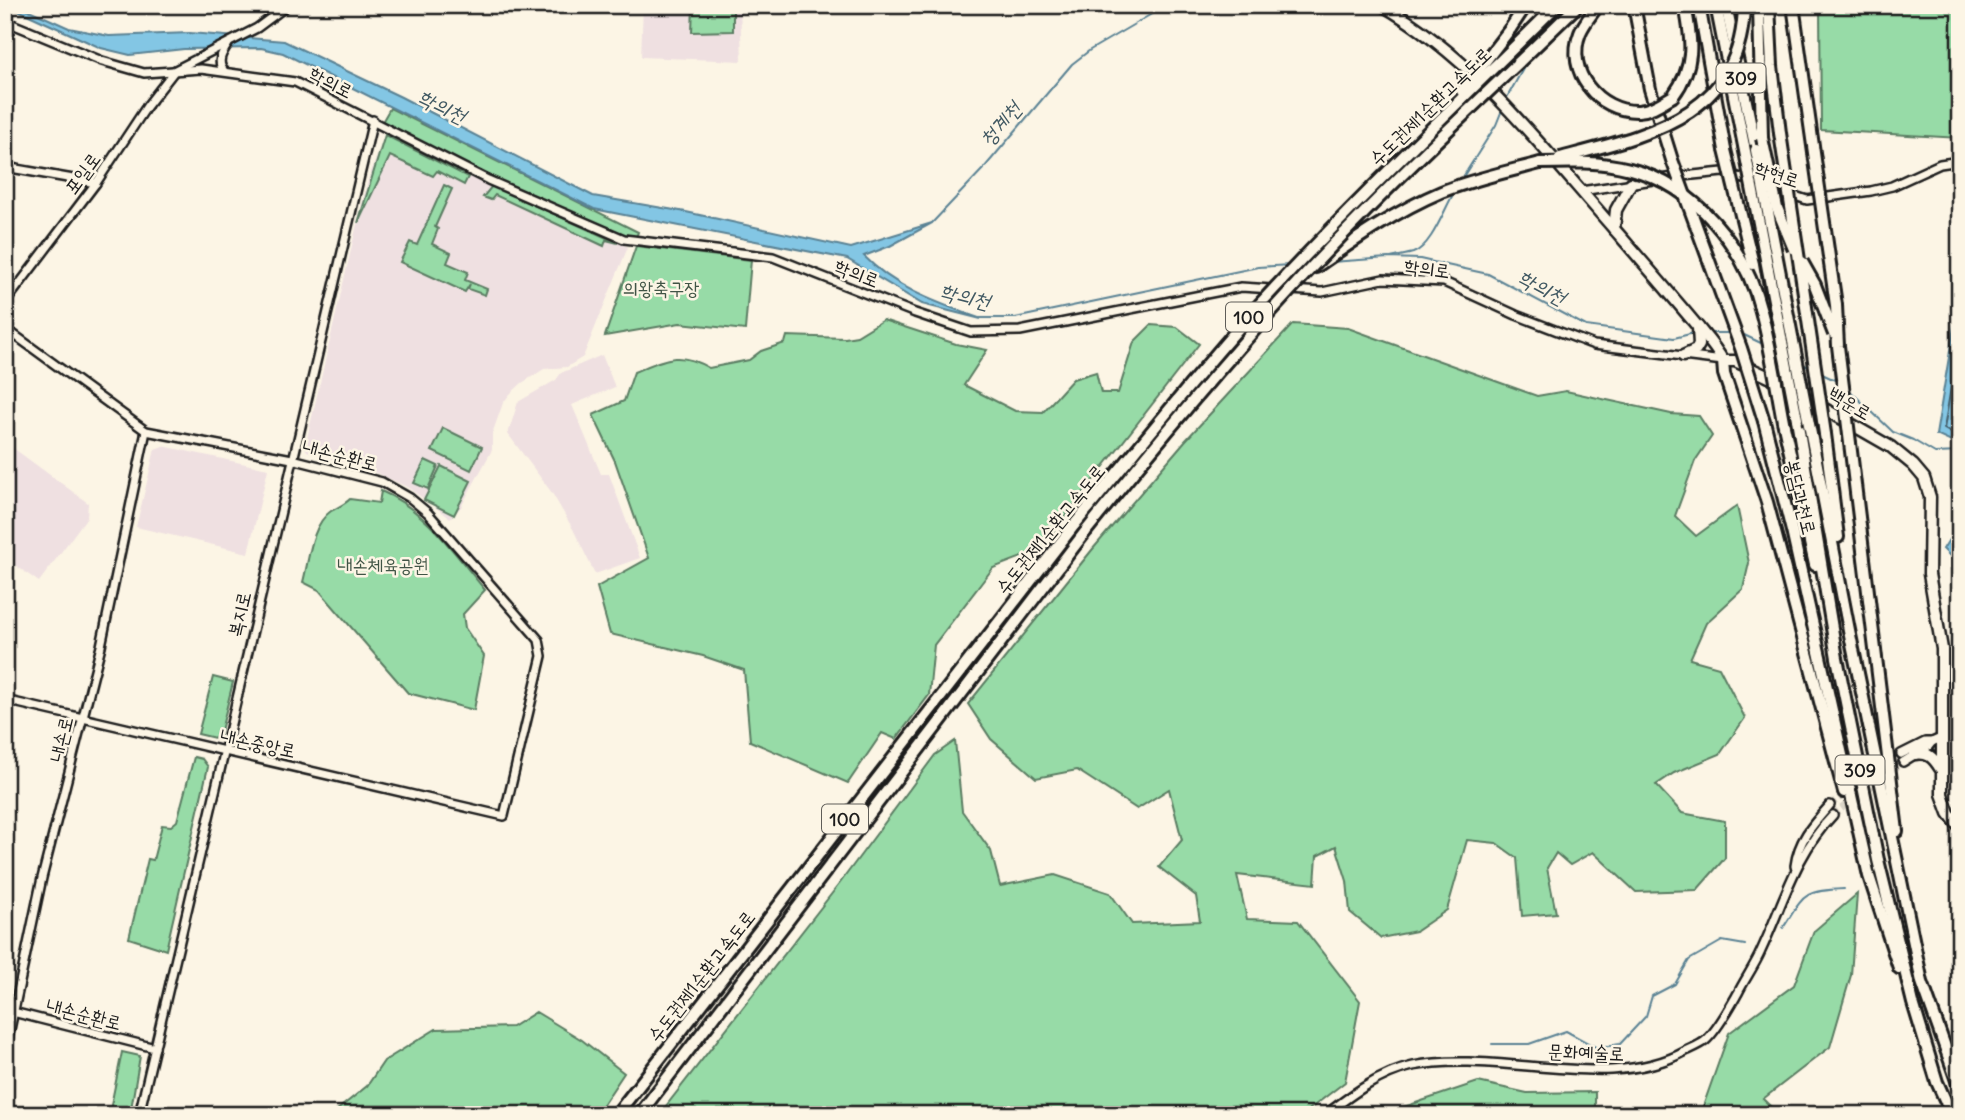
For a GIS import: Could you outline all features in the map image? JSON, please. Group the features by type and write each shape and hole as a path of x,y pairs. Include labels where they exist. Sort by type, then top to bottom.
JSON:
{"highway":[{"path":"1437,124 1527,5"},
{"name":"수도권제1순환고속도로","path":"616,1115 1075,524 1258,307 1361,198 1557,5"},
{"name":"수도권제1순환고속도로","path":"639,1115 1086,531 1208,382 1361,215 1578,5"},
{"path":"1598,5 1580,33 1577,62 1583,80 1594,93 1613,106 1638,111 1654,107 1672,96 1683,82 1692,49 1686,8"},
{"name":"봉담과천로","path":"1634,5 1650,89 1672,160 1741,348 1764,421 1792,531 1869,876 1893,953 1913,1003"},
{"path":"1699,5 1726,150 1754,264 1793,474 1837,658"},
{"name":"봉담과천로","path":"1716,5 1797,419 1837,658 1878,860 1913,1003 1937,1082 1952,1115"},
{"name":"봉담과천로","path":"1726,5 1849,630 1922,982 1960,1089"},
{"path":"1305,274 1374,227 1408,208 1469,182 1663,128 1683,117 1719,85 1732,62 1740,37 1744,5"},
{"path":"1759,5 1762,138 1777,208 1791,244 1815,285 1838,346"},
{"name":"봉담과천로","path":"1769,5 1772,66 1780,132 1825,434 1849,630"},
{"path":"1793,5 1836,305 1838,346 1905,903"},
{"path":"1540,163 1603,163 1631,169 1674,188 1722,230 1737,253 1761,309"},
{"path":"1723,361 1724,374 1767,502 1837,767 1869,876"}],"main road":[{"path":"1382,5 1401,16 1466,66 1685,309 1704,339 1723,361"},
{"path":"1614,229 1616,210 1631,183"},
{"path":"1684,356 1696,350 1704,339"},
{"name":"백운로","path":"1723,361 1735,361 1769,377 1891,447 1924,478 1930,497 1929,574 1942,649 1937,740 1942,794 1949,813 1960,828"},
{"path":"1915,754 1929,755 1940,768"}],"street":[{"path":"175,69 257,28 288,5"},
{"name":"학의로","path":"5,21 113,64 144,73 175,69 222,69 295,82 488,180 624,239 773,257 971,332 1020,331 1241,287 1322,292 1383,279 1444,282 1516,315 1594,345 1723,361"},
{"path":"222,69 222,53 228,44"},
{"name":"포일로","path":"5,303 96,183 175,69"},
{"name":"복지로","path":"139,1115 373,120"},
{"name":"학현로","path":"1581,191 1723,172 1807,200 1892,186 1940,164 1960,161"},
{"path":"5,167 96,183"},
{"name":"내손순환로","path":"5,328 146,431 292,459 382,482 410,498 428,513 539,640 542,656 504,816"},
{"name":"내손로","path":"5,1053 9,1011 101,646 146,431"},
{"name":"내손중앙로","path":"5,700 504,816"},
{"path":"1937,740 1915,754 1902,758 1925,742 1937,740"},
{"name":"문화예술로","path":"1794,872 1797,850 1811,825 1830,805"},
{"name":"문화예술로","path":"1325,1115 1350,1096 1388,1074 1409,1067 1459,1062 1617,1071 1638,1069 1678,1056 1705,1041 1730,1006 1761,950 1794,872 1818,831 1833,816"},
{"name":"내손순환로","path":"9,1011 155,1048"}],"shaded area":[{"path":"643,5 740,5 742,61 641,57"},
{"path":"385,134 478,180 628,247 583,357 567,367 544,369 510,394 503,403 492,434 492,450 461,507 450,518 407,487 379,474 307,451 305,447 368,180"},
{"path":"602,355 615,387 572,405 601,474 609,474 640,558 595,574 552,493 508,434 518,402 556,380 561,373"},
{"path":"5,442 88,503 87,517 39,582 5,558"},
{"path":"163,446 268,469 248,553 136,527 155,449"}],"green space":[{"path":"693,5 733,5 733,31 692,32"},
{"path":"1820,5 1960,5 1960,138 1821,130"},
{"path":"390,108 638,232 635,240 490,177 382,122"},
{"path":"385,135 468,177 464,185 437,171 433,176 390,156 358,223"},
{"path":"444,185 452,189 435,227 438,229 432,244 451,253 447,263 468,272 465,280 487,289 485,295 468,289 470,284 465,292 400,262 410,242 417,245"},
{"path":"492,186 618,243 606,240 604,246 495,195 491,200 483,197"},
{"name":"의왕축구장","path":"636,246 751,260 745,330 680,323 605,336"},
{"path":"883,320 956,344 987,350 964,385 1015,411 1043,412 1073,379 1096,372 1101,393 1118,393 1134,342 1151,325 1177,327 1199,344 1038,551 993,568 934,645 929,695 896,739 882,733 848,783 750,741 744,670 703,656 610,634 597,587 649,558 615,461 593,415 624,401 634,372 663,360 689,359 709,368 749,360 761,351 785,343 787,336 857,336"},
{"path":"1293,324 1348,328 1537,396 1566,391 1671,414 1699,416 1712,436 1695,461 1675,516 1696,536 1737,506 1749,563 1743,589 1706,623 1690,659 1719,667 1745,718 1720,754 1674,773 1656,785 1682,813 1725,821 1725,858 1697,890 1636,892 1593,852 1570,865 1556,853 1547,868 1556,913 1522,916 1517,858 1496,843 1467,840 1447,910 1416,931 1381,938 1350,912 1347,881 1336,846 1317,856 1315,884 1237,875 1247,919 1298,921 1360,1001 1345,1082 1302,1115 659,1115 840,883 935,755 955,741 962,811 991,851 1000,886 1055,875 1110,893 1132,924 1200,921 1196,896 1159,867 1182,840 1169,789 1137,809 1077,770 1036,778 991,739 968,704 1092,550 1185,441"},
{"path":"443,428 482,447 471,470 432,451"},
{"path":"425,460 438,466 428,489 414,483"},
{"path":"441,466 471,481 454,515 424,500"},
{"name":"내손체육공원","path":"381,491 412,509 426,521 485,590 463,614 465,628 484,656 474,710 408,693 319,590 303,582 315,534 324,517 350,499 379,503"},
{"path":"213,677 233,682 219,739 198,734"},
{"path":"194,757 202,759 208,767 166,950 129,938 148,859 153,860 162,825 171,826 177,821"},
{"path":"1857,894 1851,975 1830,1047 1763,1099 1779,1115 1700,1115 1729,1033 1794,985 1814,931"},
{"path":"536,1012 582,1040 624,1073 596,1115 331,1115 367,1086 384,1061 436,1029 512,1027"},
{"path":"122,1052 140,1056 130,1115 109,1115"},
{"path":"1478,1082 1527,1093 1595,1092 1595,1115 1380,1115"}],"water":[{"name":"학의천","path":"7,5 18,5 69,28 109,36 190,33 284,41 401,97 593,196 686,212 851,248 932,223 890,246 864,256 876,268 904,286 981,319 922,304 847,259 594,209 283,53 261,48 184,49 130,55 101,48"},
{"path":"1960,291 1960,446 1936,435"},
{"path":"1960,522 1960,582 1955,561 1943,549"}],"waterway":[{"name":"청계천","path":"932,223 984,168 1072,64 1090,50 1167,5"},
{"path":"1547,28 1555,15"},
{"path":"1505,101 1528,60"},
{"path":"1461,180 1496,125 1502,110"},
{"path":"1391,258 1413,253 1426,243 1455,191"},
{"name":"학의천","path":"1331,262 1420,259 1488,274 1586,326 1674,338 1694,333"},
{"name":"학의천","path":"979,318 1015,318 1258,267 1290,265"},
{"name":"학의천","path":"1707,333 1729,333"},
{"name":"학의천","path":"1742,334 1765,345"},
{"name":"학의천","path":"1801,363 1812,369"},
{"name":"학의천","path":"1820,373 1837,381"},
{"name":"학의천","path":"1847,388 1893,432 1935,453 1960,452"},
{"path":"1783,928 1806,896 1820,891 1844,889"},
{"path":"1492,1044 1529,1044 1566,1031 1597,1048 1620,1044 1646,1016 1652,996 1675,984 1689,960 1722,941 1745,945"}],"tunnel":[{"path":"1830,805 1901,754"},
{"path":"1833,815 1903,762"}]}
